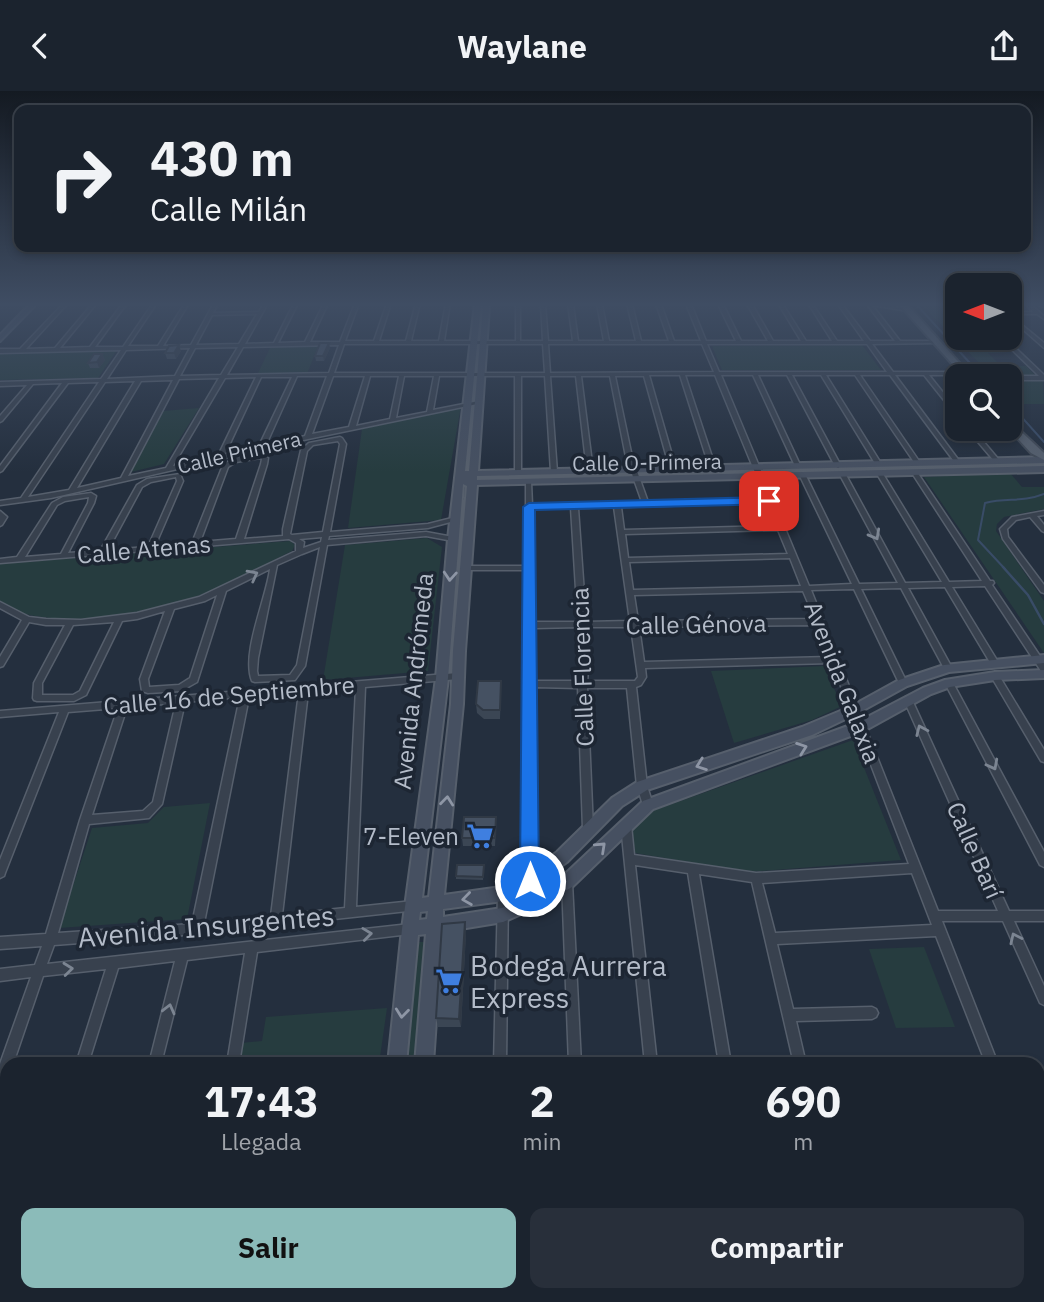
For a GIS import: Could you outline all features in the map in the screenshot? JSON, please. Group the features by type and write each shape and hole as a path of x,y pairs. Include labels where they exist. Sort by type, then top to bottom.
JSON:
{"main road":[{"path":"1022,438 1041,461"}],"street":[{"path":"22,501 116,360"},
{"path":"124,478 186,360"},
{"path":"169,468 233,360"},
{"path":"308,437 337,360"},
{"name":"Avenida Andrómeda","path":"425,1057 450,677 453,539 475,360"},
{"name":"Avenida Andrómeda","path":"398,1057 412,906 466,568 480,360"},
{"path":"548,360 554,472"},
{"name":"Avenida Galaxia","path":"712,360 820,622 989,1057"},
{"path":"881,360 958,463"},
{"path":"1025,360 1044,378"},
{"path":"518,374 518,473"},
{"path":"578,374 590,471"},
{"path":"612,374 629,457 646,505"},
{"path":"646,374 673,469"},
{"path":"682,374 713,469"},
{"path":"755,374 903,683"},
{"path":"789,374 948,668"},
{"path":"823,374 947,584 1044,758"},
{"path":"412,906 503,894 530,881 562,857 617,802 642,786 807,731 854,710 903,683 948,668 994,669 1042,665 857,374"},
{"path":"926,374 945,397"},
{"path":"0,384 224,375 945,374"},
{"path":"221,456 259,375"},
{"path":"261,447 295,375"},
{"path":"352,428 368,375"},
{"path":"393,419 402,375"},
{"path":"430,411 437,375"},
{"path":"1022,378 1044,378"},
{"path":"72,491 139,379"},
{"path":"0,470 65,381"},
{"path":"0,420 31,383"},
{"name":"Calle Primera","path":"0,503 72,491 261,447 468,403 479,403"},
{"path":"274,563 273,585 251,670 255,680 286,679 296,675 302,666 343,444 340,439 311,444 305,448 285,529 288,537 299,542 299,552"},
{"path":"980,441 997,461"},
{"path":"195,545 225,466 234,460 265,457 240,542"},
{"name":"Calle O-Primera","path":"916,468 958,463 1041,461"},
{"name":"Calle O-Primera","path":"460,479 528,482 637,475 916,468 1041,461"},
{"name":"Calle O-Primera","path":"473,479 518,473 590,471 637,475 673,469 756,472"},
{"path":"103,552 139,486 149,480 178,475 180,481 152,548"},
{"path":"528,482 531,625 530,881"},
{"path":"19,560 54,504 86,494 93,496 63,556"},
{"path":"529,507 769,501"},
{"path":"529,684 631,685 638,683 642,677 617,505"},
{"name":"Calle Florencia","path":"574,506 583,626 585,674 582,685 588,829"},
{"path":"1044,513 1014,518 1003,529 1005,537 1040,578 1044,590"},
{"path":"0,524 2,514"},
{"path":"1032,515 1044,530"},
{"name":"Calle Atenas","path":"0,561 288,537 325,539 428,526 456,519"},
{"path":"621,532 780,528"},
{"name":"Calle Atenas","path":"366,535 426,534 453,539"},
{"name":"Calle Atenas","path":"0,605 27,619 70,623 119,619 170,609 222,591 325,539"},
{"path":"626,560 793,556"},
{"path":"466,568 530,568"},
{"path":"631,593 990,583"},
{"path":"85,820 145,815 157,804 182,693 197,673 222,591"},
{"path":"170,609 143,684 148,690 182,693"},
{"path":"0,664 27,619"},
{"path":"70,623 35,694 42,699 74,698 83,693 90,684 119,619"},
{"name":"Calle Génova","path":"531,625 820,622"},
{"path":"641,665 835,660"},
{"path":"411,929 503,915 567,882 648,805 860,727 908,700 994,669"},
{"name":"Calle 16 de Septiembre","path":"1,715 124,703 182,693 245,693 450,677"},
{"path":"949,683 1044,862"},
{"path":"349,913 361,684"},
{"path":"631,685 642,786 648,805"},
{"path":"276,921 304,688"},
{"path":"197,929 245,693"},
{"name":"Calle Barí","path":"908,700 1044,999"},
{"path":"9,1057 50,940 85,820 124,703"},
{"path":"0,873 65,709"},
{"path":"625,824 650,1057"},
{"path":"630,859 757,878 915,868"},
{"path":"693,869 724,1057"},
{"path":"757,878 798,1057"},
{"path":"567,882 575,1057"},
{"path":"500,1057 503,894"},
{"name":"Avenida Insurgentes","path":"0,943 197,929 412,906"},
{"path":"934,916 1044,916"},
{"name":"Avenida Insurgentes","path":"0,975 411,929"},
{"path":"771,939 940,930"},
{"path":"234,1057 252,948"},
{"path":"157,1057 183,954"},
{"path":"84,1057 113,964"},
{"path":"789,1015 872,1013"}],"green space":[{"path":"0,360 111,360 98,378 0,380"},
{"path":"264,360 313,360 307,374 258,373"},
{"path":"718,360 873,360 881,370 722,370"},
{"path":"976,360 995,360 999,364 980,364"},
{"path":"1022,366 1026,366 1035,375 1022,375"},
{"path":"1022,380 1043,380 1044,404 1022,404"},
{"path":"461,406 441,520 348,528 362,429"},
{"path":"199,408 164,464 131,472 163,411"},
{"path":"1010,473 1022,487 1044,487 1044,509 1004,517 997,524 996,531 1044,601 1044,653 924,477"},
{"path":"427,538 442,547 428,671 323,680 345,545"},
{"path":"290,541 295,545 292,551 241,577 182,601 150,609 84,619 53,618 24,614 0,604 0,564"},
{"path":"824,666 842,706 812,720 734,743 711,671"},
{"path":"853,740 901,860 749,872 635,853 631,827 655,810"},
{"path":"210,803 187,919 59,928 92,828 148,823 164,807"},
{"path":"418,942 428,942 419,1057 408,1057"},
{"path":"924,947 955,1027 896,1028 869,949"},
{"path":"387,1008 380,1057 238,1057 240,1043 262,1041 266,1017"}],"building":[{"path":"478,681 501,681 500,710 483,710 476,704"},
{"path":"464,817 496,817 495,838 462,838"},
{"name":"7-Eleven","path":"457,865 484,865 483,877 456,876"},
{"name":"Bodega Aurrera Express","path":"465,922 459,1019 436,1018 442,924"}],"waterway":[{"path":"967,360 971,364"},
{"path":"1022,417 1044,442"},
{"path":"1005,569 978,540 985,503 1044,494"},
{"path":"1003,567 1028,595 1044,624"}],"place":[{"name":"7-Eleven","path":"480,836"},
{"name":"Bodega Aurrera Express","path":"449,981"}],"route":[{"path":"530,881 529,507 769,501"}]}
